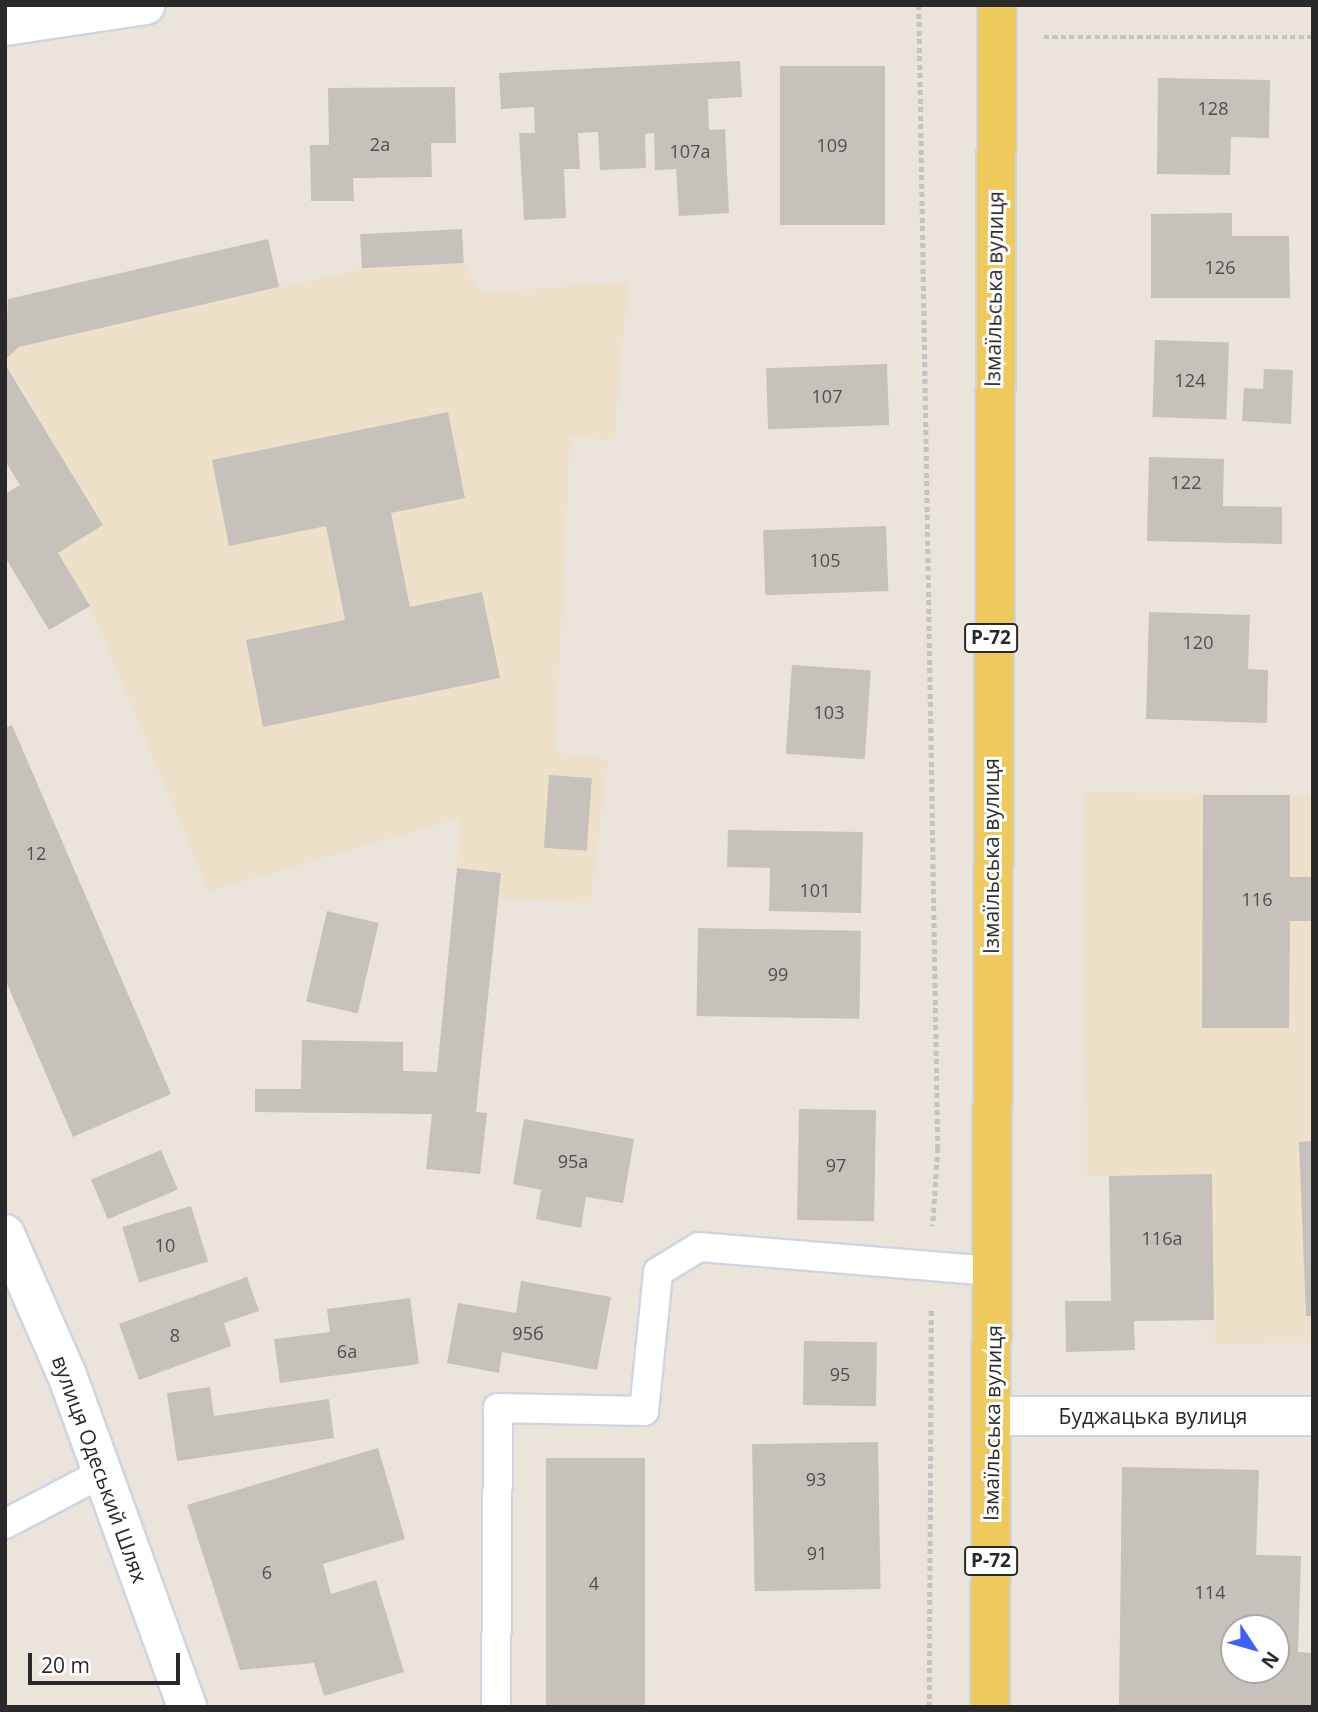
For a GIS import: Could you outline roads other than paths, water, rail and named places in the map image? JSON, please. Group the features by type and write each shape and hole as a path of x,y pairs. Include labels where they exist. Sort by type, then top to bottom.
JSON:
{"main road":[{"name":"Ізмаїльська вулиця","path":"990,1707 993,1271 990,694 997,21"}],"street":[{"path":"5,26 145,5"},
{"name":"вулиця Одеський Шлях","path":"5,1234 102,1473 187,1707"},
{"name":"Буджацька вулиця","path":"992,1416 1313,1416"}],"lane":[{"path":"496,1707 498,1408 644,1411 658,1272 699,1247 993,1271"},
{"path":"5,1524 102,1473"}]}
